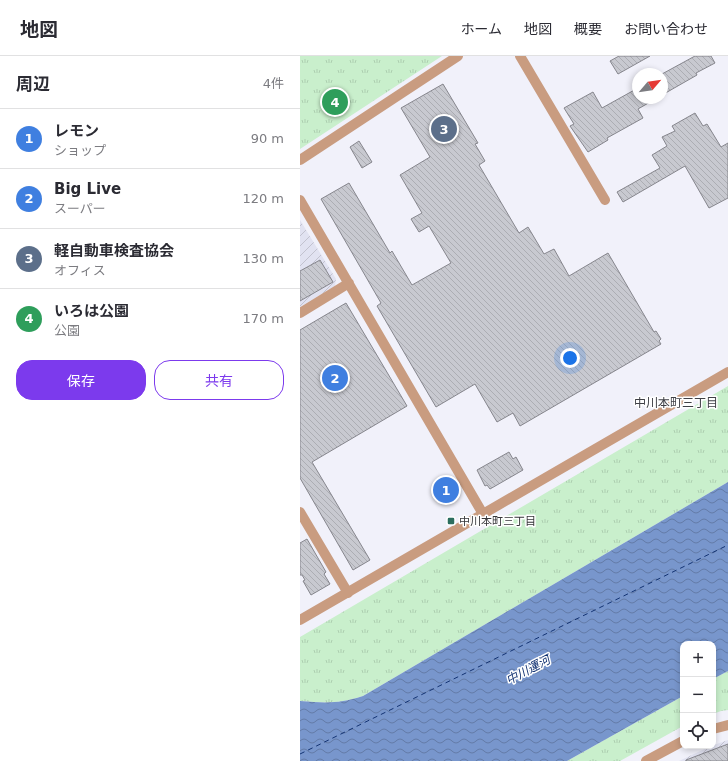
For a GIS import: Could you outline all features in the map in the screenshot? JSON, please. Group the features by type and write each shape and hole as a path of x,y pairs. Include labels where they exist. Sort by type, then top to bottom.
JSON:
{"street":[{"path":"300,160 458,56"},
{"path":"520,56 605,200"},
{"path":"300,200 483,514"},
{"path":"300,313 349,283"},
{"path":"300,620 728,372"},
{"path":"300,512 348,593"},
{"path":"716,728 728,725"},
{"path":"652,759 680,743"}],"shaded area":[{"path":"300,220 336,279 335,286 300,307"},
{"path":"728,740 728,761 679,761 705,749 716,749 716,744"}],"green space":[{"path":"300,56 442,56 300,149"},
{"path":"728,386 728,482 363,696 332,702 300,701 300,637"},
{"path":"728,671 728,710 716,713 716,677"},
{"path":"680,698 680,728 620,761 567,761"}],"water":[{"name":"中川運河","path":"728,482 728,671 716,677 716,641 680,641 680,698 567,761 300,761 300,701 332,702 363,696"}],"building":[{"path":"619,56 650,56 618,74 610,61"},
{"path":"695,56 711,56 715,63 696,73 697,75 668,92 668,71"},
{"path":"443,84 478,143 475,144 485,161 479,165 519,233 528,227 544,254 554,249 569,276 608,253 654,332 656,331 661,339 659,341 661,344 520,426 513,413 497,422 475,384 436,407 377,306 381,303 321,199 349,183 390,253 392,251 412,285 451,263 429,226 419,232 411,219 422,213 400,175 430,157 401,108"},
{"path":"632,91 632,104 647,104 638,109 643,118 607,138 608,140 588,152 570,126 574,124 564,108 593,92 602,108"},
{"path":"695,113 703,126 707,124 721,147 728,143 728,198 709,208 685,166 623,202 617,192 660,168 652,155 667,146 662,137 675,131 672,126"},
{"path":"359,141 372,162 362,168 350,147"},
{"path":"320,260 333,282 300,301 300,271"},
{"path":"346,303 407,406 312,462 370,560 353,570 300,478 300,330"},
{"path":"509,452 513,459 516,457 523,470 490,489 487,485 485,486 477,470"},
{"path":"307,539 326,572 324,574 330,584 311,595 303,581 305,580 302,575 300,575 300,543"},
{"path":"728,744 728,761 686,761 686,760"}],"ferry route":[{"path":"300,754 728,545"}],"place":[{"name":"いろは公園","path":"335,102"},
{"name":"軽自動車検査協会","path":"444,129"},
{"name":"Big Live","path":"335,378"},
{"name":"レモン","path":"446,490"},
{"name":"中川本町三丁目","path":"451,521"}],"district":[{"name":"中川本町三丁目","path":"676,403"}]}
